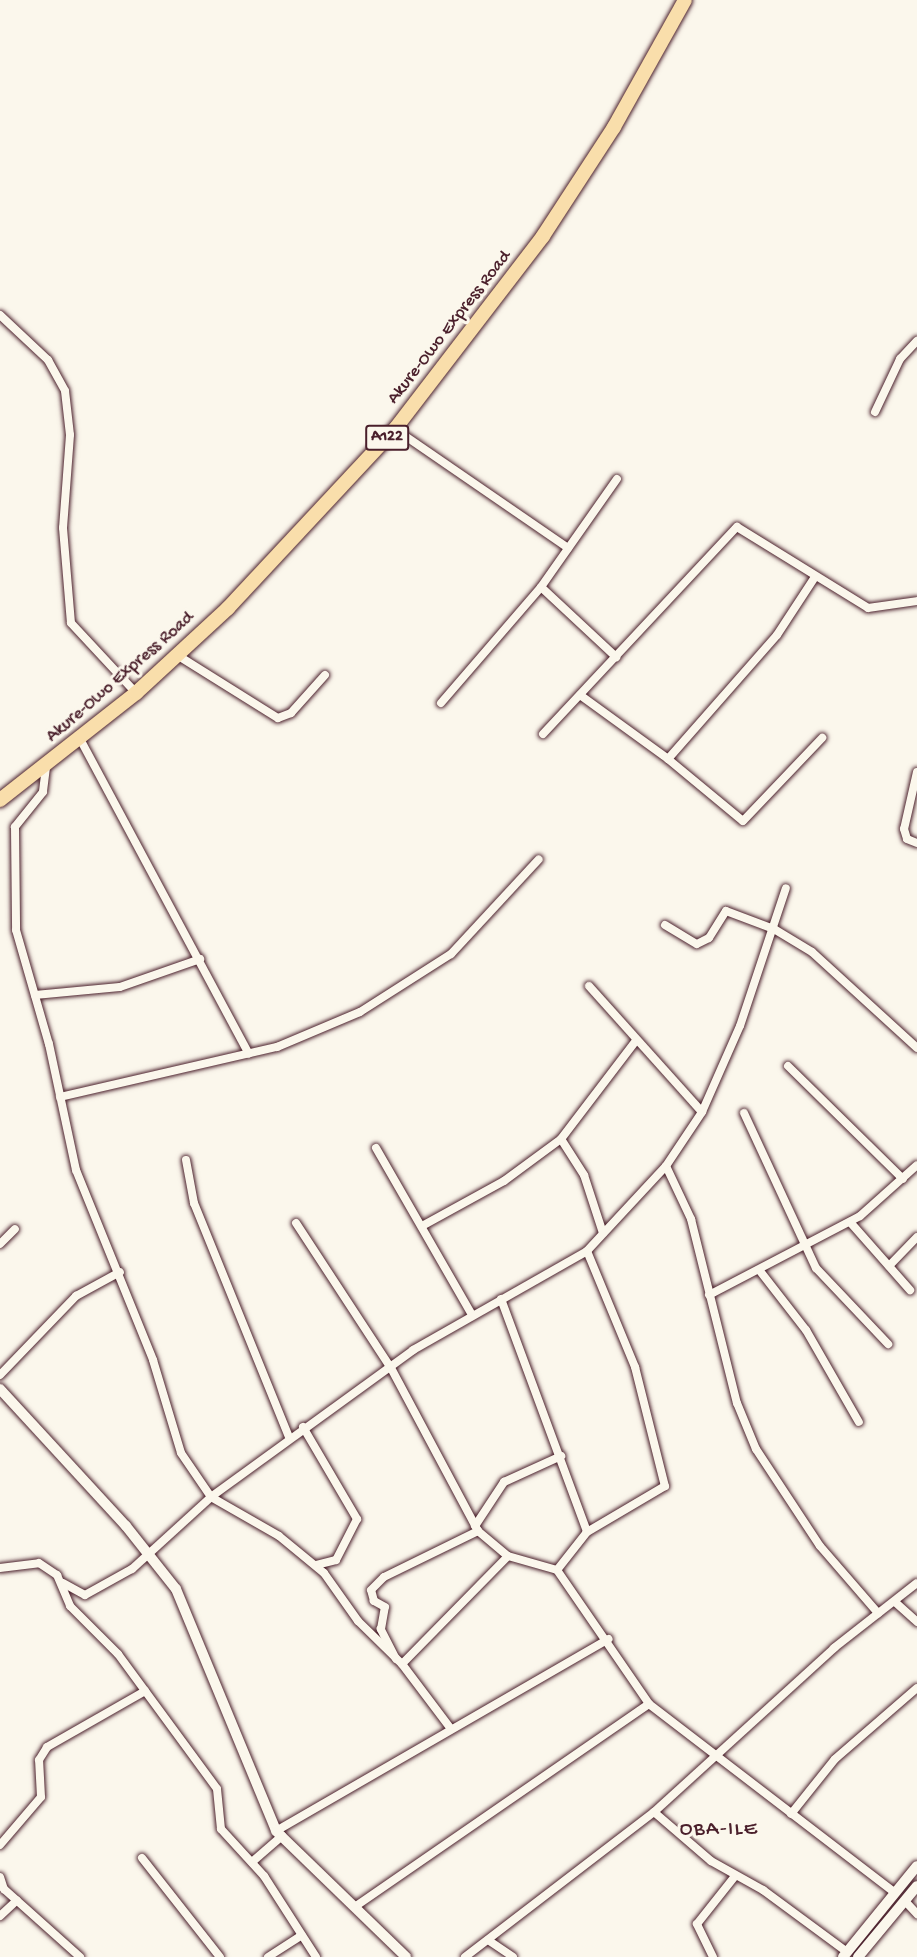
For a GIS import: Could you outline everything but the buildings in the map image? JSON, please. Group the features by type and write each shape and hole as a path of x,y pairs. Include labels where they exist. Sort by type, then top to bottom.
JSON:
{"highway":[{"name":"Akure-Owo Express Road","path":"0,800 46,767 177,656 320,513 395,429 543,236 614,127 685,0"}],"street":[{"path":"0,315 48,360 65,391 70,435 63,528 71,623 136,693"},
{"path":"875,412 900,359 917,341"},
{"path":"395,429 568,548"},
{"path":"441,702 541,587 617,479"},
{"path":"543,734 733,528 741,528 867,608 917,601"},
{"path":"668,759 777,635 815,577"},
{"path":"541,587 616,657"},
{"path":"177,656 278,718 291,713 325,675"},
{"path":"580,695 668,759 743,821 822,738"},
{"path":"80,739 249,1054"},
{"path":"46,767 45,788 15,827 16,930 35,995 76,1170 120,1272 181,1453 211,1497 316,1565 377,1645 399,1662"},
{"path":"917,772 904,829 917,843"},
{"path":"60,1097 249,1054 360,1012 429,971 475,930 539,859"},
{"path":"0,1568 39,1563 63,1583 90,1594 132,1569 146,1552 211,1497 303,1427 472,1315 587,1251 666,1166 702,1112 733,1045 786,888"},
{"path":"665,925 697,944 709,938 726,911 774,929 812,952 917,1048"},
{"path":"35,995 120,987 200,959"},
{"path":"589,986 634,1042 702,1112"},
{"path":"422,1226 504,1181 561,1139 634,1042"},
{"path":"788,1066 903,1179"},
{"path":"744,1113 804,1248 888,1344"},
{"path":"561,1139 584,1175 603,1233"},
{"path":"376,1148 472,1315"},
{"path":"186,1160 194,1203 289,1437"},
{"path":"709,1295 760,1271 850,1222 917,1165"},
{"path":"666,1166 692,1219 737,1403 756,1449 820,1546 878,1613"},
{"path":"850,1222 910,1290"},
{"path":"296,1223 391,1368 394,1383 427,1431 476,1528 508,1556 557,1570 608,1639 650,1704 895,1893"},
{"path":"0,1244 15,1228"},
{"path":"890,1266 917,1237"},
{"path":"557,1570 587,1532 665,1486 635,1367 587,1251"},
{"path":"760,1271 806,1330 859,1422"},
{"path":"0,1375 76,1296 120,1272"},
{"path":"501,1299 561,1456 587,1532"},
{"path":"0,1389 146,1552 189,1612 199,1655 279,1834 356,1906 406,1957"},
{"path":"303,1427 357,1519 343,1552 333,1562 316,1565"},
{"path":"451,1729 399,1662 381,1629 385,1607 374,1601 370,1590 384,1577 476,1528 504,1482 561,1456"},
{"path":"399,1662 508,1556"},
{"path":"63,1583 70,1606 118,1654 217,1789 221,1829 252,1862 316,1957"},
{"path":"465,1957 654,1812 714,1755 878,1613 917,1583"},
{"path":"895,1602 917,1622"},
{"path":"252,1862 279,1834 451,1729 608,1639"},
{"path":"791,1814 842,1752 917,1688"},
{"path":"0,1845 41,1797 39,1760 47,1747 145,1691"},
{"path":"356,1906 650,1704"},
{"path":"654,1812 735,1876 845,1954 917,1866"},
{"path":"142,1858 220,1957"},
{"path":"713,1957 697,1924 735,1876"},
{"path":"0,1877 16,1900 80,1957"},
{"path":"858,1957 917,1886"},
{"path":"0,1916 16,1900"},
{"path":"905,1900 917,1914"},
{"path":"268,1957 302,1935"},
{"path":"489,1940 513,1957"}],"district":[{"name":"OBA-ILE","path":"719,1831"}]}
